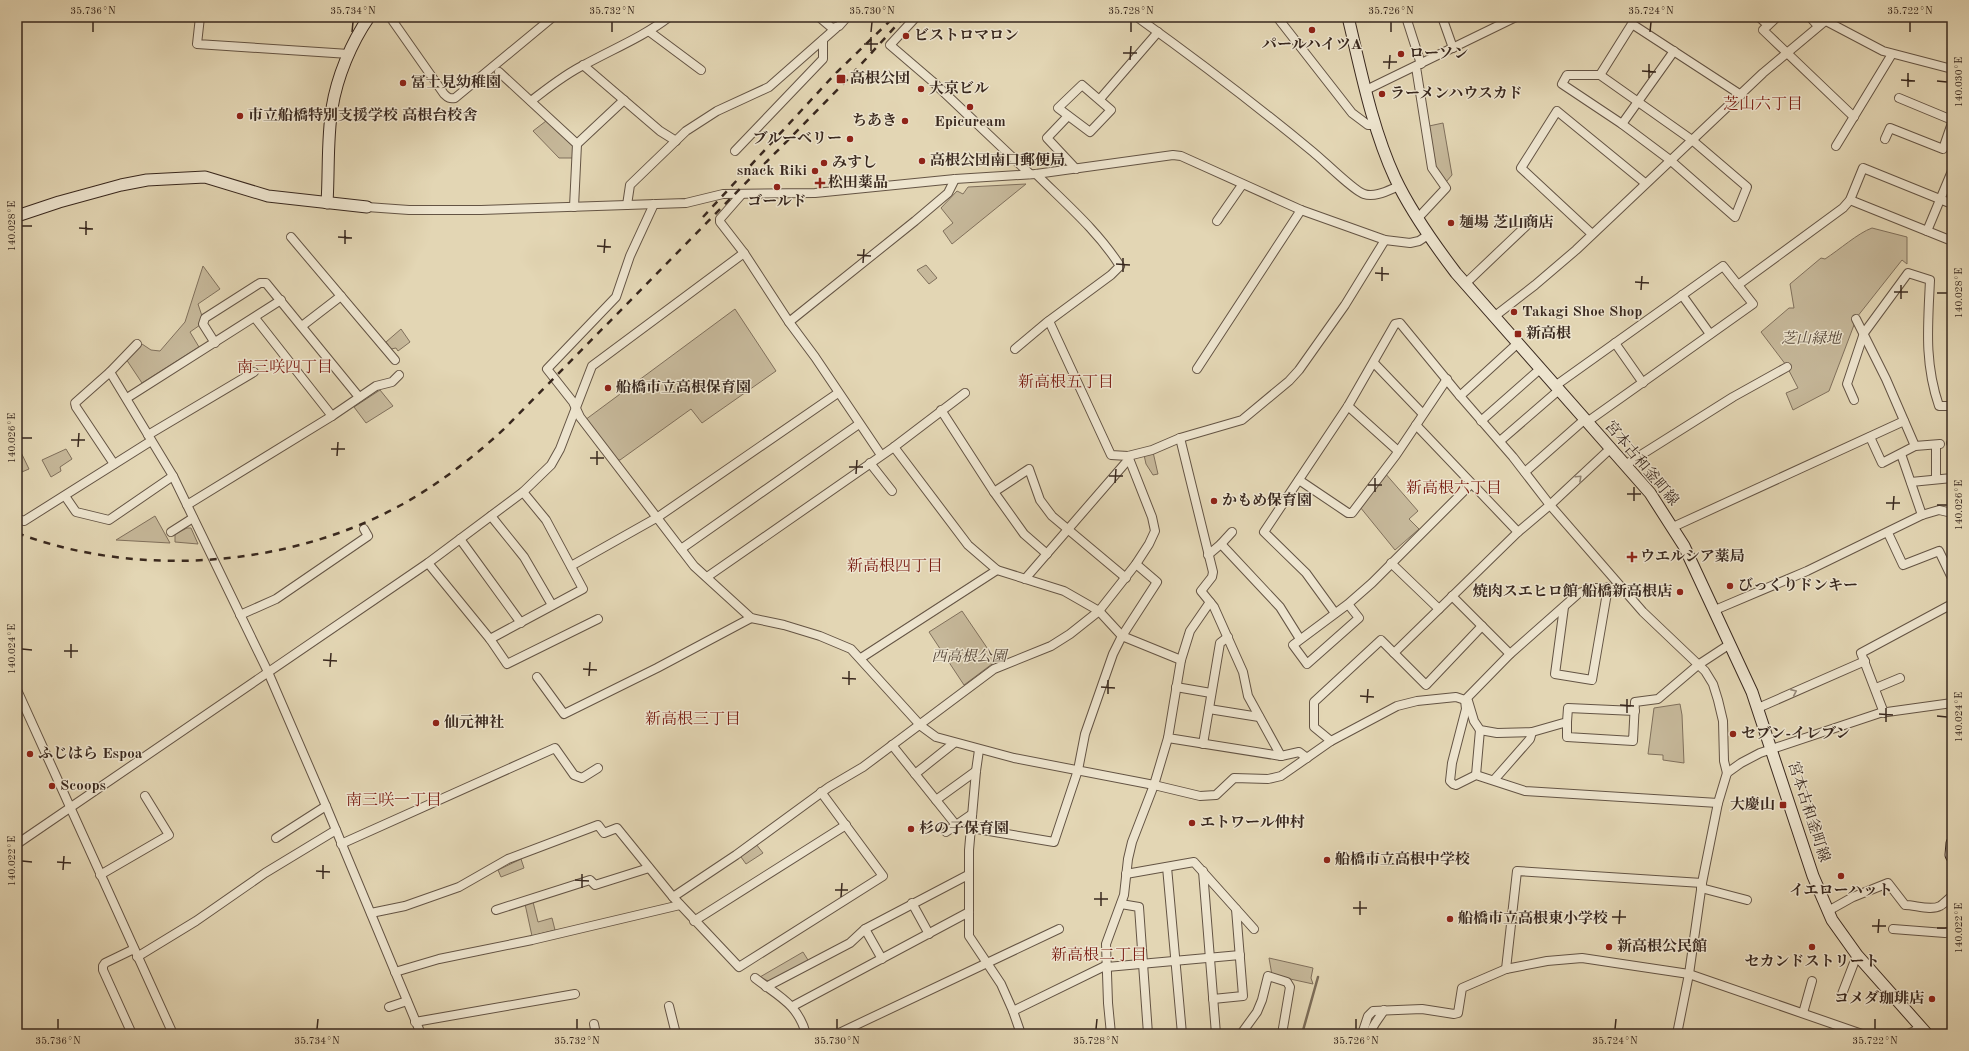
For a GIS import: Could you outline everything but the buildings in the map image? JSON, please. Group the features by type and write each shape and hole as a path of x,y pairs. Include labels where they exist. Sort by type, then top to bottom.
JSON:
{"street":[{"path":"200,17 197,44 349,54"},
{"path":"328,203 332,109 349,54 369,17"},
{"path":"390,17 444,94 452,99 553,17"},
{"path":"531,101 562,77 650,32 669,17"},
{"path":"819,17 827,26 836,28"},
{"path":"627,205 630,186 686,131 717,111 769,87 848,17"},
{"path":"916,17 890,45 932,81 1090,228 1110,250 1120,266 1111,275 1049,321 1015,349"},
{"path":"1137,17 1220,78 1330,165 1358,191 1365,195 1373,195 1399,186"},
{"path":"1277,17 1352,113 1368,125 1376,126"},
{"name":"宮本古和釜町線","path":"1348,17 1376,126 1399,186 1428,236 1466,283 1540,369 1650,493 1673,527 1684,546 1715,610 1758,708 1813,876 1828,911 1843,937 1857,955 1924,1031"},
{"path":"1406,17 1418,65 1432,168 1446,188 1418,218"},
{"path":"1442,17 1452,48"},
{"path":"1366,90 1515,17"},
{"path":"1759,17 1768,25"},
{"path":"1777,17 1763,30 1854,117"},
{"path":"1810,17 1818,26"},
{"path":"1495,316 1535,285 1592,234 1786,53 1828,19 1854,37 1892,54 1952,68"},
{"path":"1600,75 1632,24 1741,94"},
{"path":"650,32 701,70"},
{"path":"1100,99 1158,32"},
{"path":"734,151 823,59 823,40"},
{"path":"1622,124 1674,51"},
{"path":"1836,146 1892,54"},
{"path":"583,65 660,131 676,141"},
{"path":"499,72 578,144"},
{"path":"1567,75 1600,75 1692,140 1747,187 1735,216 1670,160 1622,124 1562,84 1567,75"},
{"path":"1082,85 1112,110 1090,132 1068,116 1058,108 1082,85"},
{"path":"1899,98 1952,120"},
{"path":"574,207 578,144 624,100"},
{"path":"1592,234 1521,168 1556,111 1645,183"},
{"path":"1068,116 1047,138 1076,169"},
{"path":"1885,139 1890,128 1943,149 1952,123"},
{"path":"17,216 59,202 121,185 148,180 205,177 268,196 409,210 481,210 686,203 723,194 741,195 864,189 955,179 1033,174 1173,155 1181,156 1242,185 1301,210 1385,240 1410,243 1420,241 1428,236"},
{"path":"1738,285 1833,216 1850,200 1863,168 1952,204"},
{"path":"1927,231 1952,172"},
{"path":"789,322 916,221 948,193 955,179"},
{"path":"1217,221 1242,185"},
{"path":"741,195 720,219 720,222 744,253 789,322 881,455"},
{"path":"1850,200 1952,241"},
{"path":"654,204 630,256 616,298 547,369 573,402 580,417 694,566 750,618 784,625 820,636 851,649 861,658 921,726 936,737 979,750 1154,785 1200,796 1210,796 1216,795 1234,778 1274,778 1288,772 1331,741 1398,706 1417,701 1456,696 1466,699"},
{"path":"1197,369 1301,210"},
{"path":"1466,283 1526,226"},
{"path":"291,237 395,360"},
{"path":"1049,321 1111,455 1128,458 1180,438 1242,420 1289,381 1341,311 1385,240"},
{"path":"17,844 428,563 523,492 551,466 560,449 592,366 744,253"},
{"path":"1500,442 1557,388 1615,343 1723,266 1753,304 1586,421 1525,472"},
{"path":"1854,400 1847,384 1864,333 1908,273 1930,280 1928,364 1931,383 1939,406 1952,406"},
{"path":"215,343 203,324 205,318 260,283 266,283 359,397"},
{"path":"1682,295 1710,334"},
{"path":"302,326 341,296"},
{"path":"127,398 255,318 281,300"},
{"path":"255,318 332,416"},
{"path":"1856,319 1864,333 1915,446"},
{"path":"1335,613 1306,574 1264,532 1348,406 1395,324 1400,324 1525,472 1550,505 1643,612 1698,665 1713,684 1722,721 1724,761 1728,773"},
{"path":"1460,396 1518,343"},
{"path":"1615,343 1643,382"},
{"path":"114,464 76,407 75,403 110,372 137,344"},
{"path":"1374,363 1422,413"},
{"path":"1625,465 1733,397 1787,367"},
{"path":"1481,421 1540,369"},
{"path":"110,372 173,476 268,672 326,806 420,1034"},
{"path":"17,518 24,521 65,496 150,438 254,372"},
{"path":"187,505 332,416 376,386 392,382 400,375"},
{"path":"1299,480 1348,513 1352,513 1398,451 1416,425 1422,413 1447,379"},
{"path":"706,577 894,447 965,392"},
{"path":"571,566 658,517 838,393"},
{"path":"1348,406 1398,451"},
{"path":"941,410 994,492 1024,534 1047,554"},
{"path":"1673,527 1904,421"},
{"path":"681,549 860,424"},
{"path":"1416,425 1470,484 1518,532"},
{"path":"1870,437 1882,463 1915,446 1938,445 1936,479"},
{"path":"1180,438 1212,577 1201,591 1210,602 1228,637 1243,672 1248,696 1281,756"},
{"path":"894,447 968,546 997,570 1064,591 1099,611 1122,636 1181,660"},
{"path":"1394,653 1518,532 1550,505 1610,448"},
{"path":"1901,454 1922,515"},
{"path":"1025,579 1128,458"},
{"path":"673,897 736,855 821,792 863,767 892,745 921,726 939,709 994,669 1051,646 1070,634 1099,611 1136,564 1149,544 1155,531 1152,517 1128,458"},
{"path":"870,463 892,492"},
{"path":"994,492 1029,469 1040,500 1052,516 1126,578"},
{"path":"65,496 76,512 109,520 173,476"},
{"path":"1911,482 1952,478"},
{"path":"1348,604 1359,618 1307,664 1293,645 1348,604 1372,583 1470,484"},
{"path":"490,639 583,589 546,520 523,492"},
{"path":"1715,610 1807,571 1888,533 1922,515 1939,510 1952,513"},
{"path":"491,516 524,557 552,605"},
{"path":"171,532 193,518"},
{"path":"240,615 276,599 368,536 364,529"},
{"path":"1208,555 1232,532"},
{"path":"1888,533 1903,565 1939,551 1952,578"},
{"path":"460,540 521,623"},
{"path":"1221,544 1280,607 1300,639"},
{"path":"428,563 490,639 507,664 598,619"},
{"path":"1391,563 1439,609"},
{"path":"971,828 1054,842 1078,770 1085,734 1113,654 1122,636 1157,582 1136,564"},
{"path":"861,658 997,570"},
{"path":"1624,589 1608,587 1583,591 1510,654 1466,699 1466,709 1452,763 1450,781 1456,785 1476,775 1525,791 1718,803"},
{"path":"1564,607 1554,674 1592,680 1608,587"},
{"path":"1452,596 1510,654"},
{"path":"1111,1034 1106,944 1121,904 1132,842 1154,785 1168,738 1181,660 1190,631 1210,602"},
{"path":"1882,713 1876,688 1862,653 1952,604"},
{"path":"537,677 564,714 657,668 750,618"},
{"path":"1331,741 1314,727 1314,702 1381,640 1426,685 1482,626"},
{"path":"1203,744 1220,643 1228,637"},
{"path":"1635,711 1568,708 1567,737 1633,741 1635,711 1635,702 1658,699 1698,665 1730,644"},
{"path":"1758,708 1864,661"},
{"path":"1876,688 1900,678"},
{"path":"1176,687 1211,692"},
{"path":"17,690 172,1034"},
{"path":"1466,699 1474,721 1480,730 1476,775"},
{"path":"1677,1034 1689,974 1701,886 1718,803 1728,773 1741,763 1772,750 1882,713 1952,702"},
{"path":"1209,709 1259,717"},
{"path":"1480,730 1497,733 1532,732 1567,722"},
{"path":"1494,780 1530,739 1532,732"},
{"path":"1168,738 1281,756 1299,752 1307,758"},
{"path":"915,774 954,743"},
{"path":"892,745 956,825"},
{"path":"341,844 555,748 574,776 582,778 598,768"},
{"path":"979,750 972,814 968,874 969,936 1001,984 1021,1034"},
{"path":"936,800 976,772"},
{"path":"370,913 406,906 459,887 508,859 598,825 604,833 617,828 680,905 739,967 883,876 821,792"},
{"path":"100,875 169,835 145,796"},
{"path":"276,838 326,806"},
{"path":"946,832 972,814"},
{"path":"694,920 846,825"},
{"path":"132,1034 103,970 103,966 106,963 136,953 191,924 265,873 336,830"},
{"path":"1952,843 1952,857"},
{"path":"1126,874 1194,862 1254,930"},
{"path":"1167,867 1182,1034"},
{"path":"496,910 590,880 595,885 649,868"},
{"path":"1203,871 1216,1034"},
{"path":"1506,969 1517,872 1701,886 1747,900"},
{"path":"766,987 850,943 866,929 968,874"},
{"path":"1828,911 1853,897 1888,883 1905,905 1932,908 1940,906 1952,896"},
{"path":"912,903 929,934"},
{"path":"1121,904 1140,907 1148,1034"},
{"path":"395,972 439,959 532,940 680,905"},
{"path":"1214,999 1243,996 1236,908"},
{"path":"792,1006 969,912"},
{"path":"866,929 882,959"},
{"path":"837,1034 1010,954 1013,949 1059,929"},
{"path":"1893,929 1945,933 1952,930"},
{"path":"1013,1011 1107,966 1240,955"},
{"path":"1842,994 1857,955"},
{"path":"1362,1034 1368,1016 1373,1011 1422,1009 1454,1014 1458,1013 1462,988 1506,969 1548,961 1582,958 1689,974 1862,1034"},
{"path":"1242,1034 1260,1006 1268,976 1287,982 1290,987 1282,1034"},
{"path":"755,978 792,1006 800,1015 806,1034"},
{"path":"1803,1013 1812,981"},
{"path":"415,1022 575,994"},
{"path":"389,1007 407,1001"},
{"path":"669,1006 676,1034"},
{"path":"1370,1034 1373,1024 1380,1018 1384,1010"},
{"path":"594,1024 596,1034"},
{"path":"1908,1034 1924,1031"}],"green space":[{"path":"546,121 573,146 573,158 559,158 533,131"},
{"path":"1443,123 1452,175 1446,182 1435,167 1429,126"},
{"path":"1026,184 952,244 943,231 953,223 941,208 957,191 963,194 968,187"},
{"name":"芝山緑地","path":"1872,228 1907,237 1907,264 1902,260 1857,317 1829,391 1793,410 1786,393 1798,388 1786,365 1761,332 1789,308 1794,308 1790,284 1821,258 1825,259"},
{"path":"926,265 937,278 929,284 917,270"},
{"path":"203,266 220,289 198,304 202,316 200,325 190,332 199,347 142,383 126,359 142,344 151,350 160,351 185,322"},
{"path":"735,309 776,371 702,423 691,409 620,460 616,460 585,420"},
{"path":"401,329 410,342 398,351 396,348 391,349 386,342"},
{"path":"380,390 393,406 366,423 354,407"},
{"path":"17,444 29,469 17,474"},
{"path":"66,449 72,459 60,467 61,471 51,477 42,460"},
{"path":"1153,452 1158,474 1153,475 1146,464 1144,455"},
{"path":"1384,472 1418,511 1409,519 1419,529 1395,550 1360,507"},
{"path":"155,516 170,543 116,540"},
{"path":"187,528 191,528 198,544 175,542 175,534"},
{"name":"西高根公園","path":"962,611 996,661 964,685 929,632"},
{"path":"1680,704 1682,715 1684,763 1663,760 1663,755 1648,754 1654,708"},
{"path":"756,844 763,853 746,864 741,857 741,854"},
{"path":"521,859 524,868 501,877 498,870"},
{"path":"533,902 538,922 552,918 555,930 532,936 525,904"},
{"path":"803,952 808,960 807,963 770,982 760,977"},
{"path":"1269,958 1313,968 1311,978 1313,984 1272,975"}],"waterway":[{"path":"1302,1034 1318,977"}],"railway":[{"path":"703,217 835,74 894,17"},
{"path":"17,533 64,548 113,557 163,561 213,559 263,553 312,542 359,525 403,504 456,469 505,428 845,82 904,17"}],"place":[{"name":"パールハイツA","path":"1312,30"},
{"name":"ビストロマロン","path":"906,36"},
{"name":"ローソン","path":"1401,54"},
{"name":"高根公団","path":"841,79"},
{"name":"冨士見幼稚園","path":"403,83"},
{"name":"大京ビル","path":"921,89"},
{"name":"ラーメンハウスカド","path":"1382,94"},
{"name":"Epicuream","path":"970,107"},
{"name":"市立船橋特別支援学校 高根台校舎","path":"240,116"},
{"name":"ちあき","path":"905,121"},
{"name":"ブルーベリー","path":"850,139"},
{"name":"高根公団南口郵便局","path":"922,161"},
{"name":"みすし","path":"824,163"},
{"name":"snack Riki","path":"815,171"},
{"name":"松田薬品","path":"820,183"},
{"name":"ゴールド","path":"777,187"},
{"name":"麺場 芝山商店","path":"1451,223"},
{"name":"Takagi Shoe Shop","path":"1514,312"},
{"name":"新高根","path":"1518,334"},
{"name":"船橋市立高根保育園","path":"608,388"},
{"name":"かもめ保育園","path":"1214,501"},
{"name":"ウエルシア薬局","path":"1632,557"},
{"name":"びっくりドンキー","path":"1730,586"},
{"name":"焼肉スエヒロ館 船橋新高根店","path":"1680,592"},
{"name":"仙元神社","path":"436,723"},
{"name":"セブン-イレブン","path":"1733,734"},
{"name":"ふじはら Espoa","path":"30,754"},
{"name":"Scoops","path":"52,786"},
{"name":"大慶山","path":"1783,805"},
{"name":"エトワール仲村","path":"1192,823"},
{"name":"杉の子保育園","path":"911,829"},
{"name":"船橋市立高根中学校","path":"1327,860"},
{"name":"イエローハット","path":"1841,876"},
{"name":"船橋市立高根東小学校","path":"1450,919"},
{"name":"新高根公民館","path":"1609,947"},
{"name":"セカンドストリート","path":"1812,947"},
{"name":"コメダ珈琲店","path":"1932,999"}],"district":[{"name":"芝山六丁目","path":"1763,105"},
{"name":"南三咲四丁目","path":"285,368"},
{"name":"新高根五丁目","path":"1066,383"},
{"name":"新高根六丁目","path":"1454,489"},
{"name":"新高根四丁目","path":"895,567"},
{"name":"新高根三丁目","path":"693,720"},
{"name":"南三咲一丁目","path":"394,801"},
{"name":"新高根二丁目","path":"1099,956"}]}
